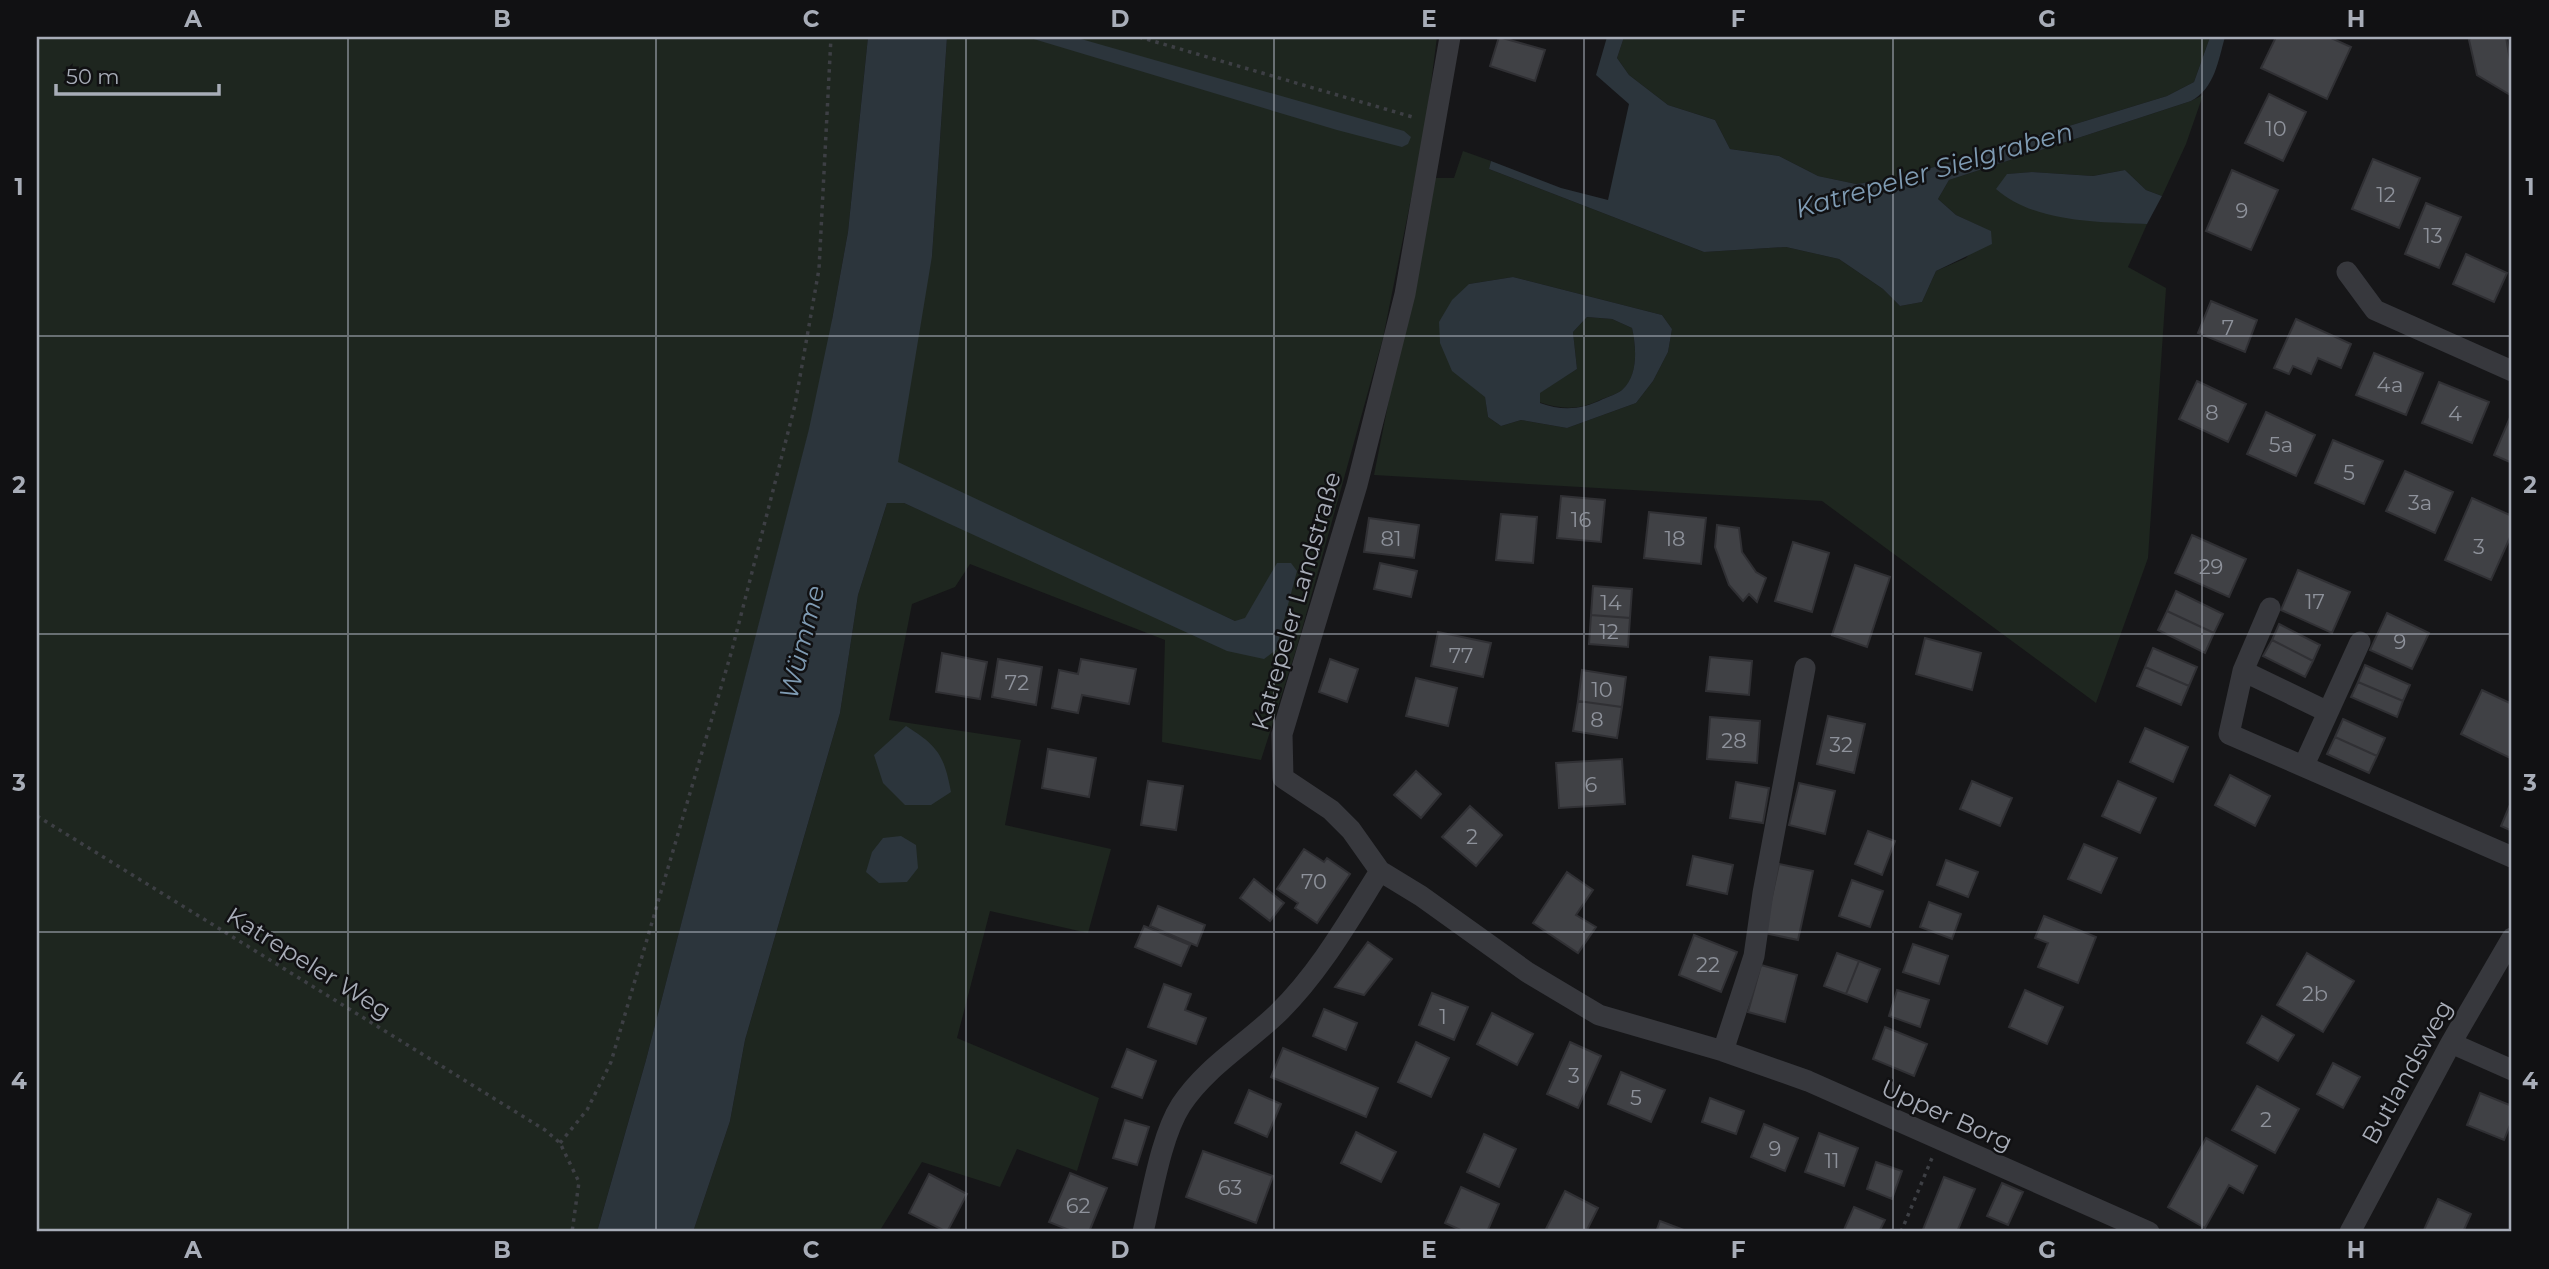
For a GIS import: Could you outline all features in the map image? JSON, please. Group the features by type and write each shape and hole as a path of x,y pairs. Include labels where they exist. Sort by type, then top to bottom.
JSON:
{"street":[{"name":"Katrepeler Landstraße","path":"1380,871 1351,830 1331,810 1283,778 1282,734 1366,447 1405,294 1450,37"},
{"path":"2347,272 2375,310 2512,371"},
{"path":"2270,608 2244,671 2229,734 2512,857"},
{"path":"2304,765 2360,642"},
{"path":"1723,1051 1754,957 1763,893 1805,668"},
{"path":"2244,671 2328,712"},
{"name":"Upper Borg","path":"1380,871 1421,896 1527,972 1599,1015 1723,1051 1808,1081 2148,1232"},
{"path":"1143,1232 1165,1144 1180,1107 1205,1075 1278,1013 1307,982 1380,871"},
{"name":"Butlandsweg","path":"2350,1232 2451,1043 2512,938"},
{"path":"2451,1043 2512,1070"}],"path":[{"path":"572,1232 579,1182 560,1143 586,1110 611,1062 732,650 795,405 819,269 831,37"},
{"path":"1139,37 1436,123"},
{"name":"Katrepeler Weg","path":"37,816 498,1099 560,1143"},
{"path":"1901,1232 1940,1140"}],"shaded area":[{"path":"37,37 868,37 848,232 832,320 932,256 947,37 1437,37 1425,129 1383,338 1297,647 1261,760 1162,742 1165,640 970,564 955,587 912,604 889,720 1021,740 1005,825 1111,849 1088,933 990,911 957,1038 1099,1098 1077,1171 1017,1149 1000,1187 922,1162 879,1232 693,1232 730,1121 745,1040 840,713 858,595 887,503 904,503 1015,552 1278,641 1067,543 809,431 646,1060 597,1232 37,1232"},
{"path":"1624,37 2210,37 2194,82 2167,96 1938,166 1886,180 1856,184 1818,176 1779,156 1730,149 1715,120 1668,105 1629,75 1617,58"},
{"path":"2203,95 2186,144 2162,196 2146,190 2125,170 2093,176 2032,172 2008,174 2094,221 2147,224 2128,267 2166,288 2148,558 2096,703 1822,501 1374,475 1433,178 1454,178 1463,151 1491,161 1489,169 1704,252 1786,247 1839,259 1883,289 1900,306 1922,302 1936,271 1966,258 1990,231 1956,215 1938,199 1949,180","holes":["1513,277 1662,315 1672,329 1668,352 1653,381 1636,403 1567,428 1521,420 1501,426 1488,417 1469,284"]},
{"path":"1587,317 1612,319 1632,328 1635,360 1631,377 1622,390 1594,403 1564,407 1539,402 1539,393 1577,369 1573,332"}],"water":[{"name":"Wümme","path":"868,37 947,37 932,256 898,462 1235,621 1245,618 1277,563 1291,563 1297,571 1276,650 1264,659 1227,651 904,503 887,503 858,595 840,713 745,1040 730,1121 693,1232 597,1232 646,1060 809,429 848,232"},
{"path":"1027,37 1074,37 1404,131 1411,137 1408,144 1402,147"},
{"name":"Katrepeler Sielgraben","path":"1607,37 1624,37 1617,58 1629,75 1668,105 1715,120 1730,149 1779,156 1818,176 1856,184 1886,180 1938,166 2167,96 2194,82 2210,37 2225,37 2210,81 2199,96 2191,101 1949,180 1938,199 1956,215 1991,231 1992,244 1936,271 1922,302 1900,306 1883,289 1839,259 1786,247 1704,252 1489,169 1491,161 1561,188 1608,200 1629,104 1596,75"},
{"path":"2125,170 2146,190 2162,196 2147,224 2088,221 2048,214 2029,209 1996,189 2007,174 2032,172 2093,176"},
{"path":"1513,277 1662,315 1672,329 1668,352 1653,381 1636,403 1567,428 1521,420 1501,426 1488,417 1485,397 1452,371 1440,343 1439,322 1452,300 1469,284","holes":["1587,317 1612,319 1632,328 1635,343 1634,369 1622,390 1595,403 1579,407 1564,408 1540,403 1540,393 1577,369 1573,332"]},
{"path":"906,726 932,746 946,769 951,792 931,805 905,805 883,783 874,755"},
{"path":"901,836 916,845 918,868 907,882 879,883 866,872 872,852 883,838"}],"building":[{"path":"1499,37 1545,50 1535,81 1490,66"},
{"path":"2276,37 2329,37 2351,47 2327,99 2261,68"},
{"path":"2471,37 2506,37 2512,61 2512,96 2477,75 2469,40"},
{"path":"2269,94 2306,112 2283,161 2245,143"},
{"path":"2373,159 2420,178 2399,228 2352,209"},
{"path":"2232,170 2278,190 2251,250 2206,231"},
{"path":"2426,203 2461,217 2439,268 2405,254"},
{"path":"2466,254 2507,273 2494,302 2453,284"},
{"path":"2211,301 2257,320 2245,352 2198,333"},
{"path":"2296,319 2351,344 2341,368 2318,358 2311,374 2293,366 2289,374 2274,368"},
{"path":"2374,353 2423,373 2406,415 2356,395"},
{"path":"2197,381 2246,404 2228,442 2179,419"},
{"path":"2439,382 2489,402 2472,443 2422,423"},
{"path":"2266,412 2315,435 2296,476 2247,454"},
{"path":"2512,416 2512,463 2494,455"},
{"path":"2333,440 2383,461 2364,504 2315,483"},
{"path":"2405,471 2453,492 2435,533 2386,511"},
{"path":"1561,496 1605,500 1601,542 1557,538"},
{"path":"2472,498 2512,516 2512,533 2491,580 2445,560"},
{"path":"1649,512 1706,518 1701,564 1644,558"},
{"path":"1501,514 1537,517 1533,563 1496,560"},
{"path":"1369,518 1419,525 1414,558 1364,552"},
{"path":"1717,525 1739,528 1742,552 1756,572 1766,578 1757,602 1749,594 1743,601 1729,585 1715,547"},
{"path":"2192,535 2246,559 2229,597 2175,573"},
{"path":"1793,542 1829,553 1812,612 1775,601"},
{"path":"1380,563 1417,571 1411,597 1374,589"},
{"path":"1855,565 1890,577 1867,647 1832,635"},
{"path":"2298,570 2350,592 2332,633 2281,610"},
{"path":"1593,586 1632,589 1630,618 1591,615"},
{"path":"2176,591 2223,614 2214,633 2167,611"},
{"path":"2167,611 2214,633 2205,653 2158,630"},
{"path":"2387,613 2429,633 2412,669 2370,650"},
{"path":"1591,615 1630,618 1628,647 1589,644"},
{"path":"2279,624 2320,645 2313,661 2272,640"},
{"path":"1438,632 1491,643 1483,677 1431,666"},
{"path":"1925,638 1981,653 1972,690 1916,674"},
{"path":"2272,640 2313,661 2305,677 2263,656"},
{"path":"2153,648 2197,667 2189,686 2145,667"},
{"path":"942,653 987,662 980,699 936,692"},
{"path":"1710,657 1752,661 1749,695 1706,691"},
{"path":"998,659 1042,667 1036,705 992,697"},
{"path":"1081,659 1136,669 1129,704 1082,695 1078,713 1052,708 1059,670 1078,674"},
{"path":"1330,659 1358,669 1347,702 1319,692"},
{"path":"2365,665 2410,685 2403,701 2358,682"},
{"path":"2145,667 2189,686 2181,705 2137,686"},
{"path":"1582,670 1626,677 1622,707 1578,701"},
{"path":"1416,678 1457,688 1448,726 1406,716"},
{"path":"2358,682 2403,701 2397,717 2351,697"},
{"path":"2482,690 2512,704 2510,758 2461,734"},
{"path":"1578,701 1622,707 1617,738 1573,731"},
{"path":"1828,716 1865,724 1854,773 1817,764"},
{"path":"1710,717 1760,721 1757,763 1707,759"},
{"path":"2343,719 2385,738 2377,756 2335,737"},
{"path":"2145,728 2188,747 2173,782 2130,762"},
{"path":"2335,737 2377,756 2369,773 2327,754"},
{"path":"1048,749 1096,758 1089,797 1042,788"},
{"path":"1622,759 1625,804 1559,808 1556,763"},
{"path":"1416,771 1441,794 1421,818 1394,795"},
{"path":"2230,775 2270,796 2255,826 2215,805"},
{"path":"1148,781 1183,786 1176,830 1141,825"},
{"path":"1972,781 2012,798 2000,826 1960,809"},
{"path":"2118,781 2156,798 2140,833 2102,816"},
{"path":"1736,782 1769,788 1763,823 1730,818"},
{"path":"1799,783 1835,791 1825,834 1789,825"},
{"path":"2512,800 2512,831 2501,826"},
{"path":"1470,806 1502,835 1476,866 1442,837"},
{"path":"1868,831 1895,841 1882,875 1855,864"},
{"path":"2084,844 2117,858 2101,893 2068,879"},
{"path":"1304,849 1324,862 1327,858 1350,874 1317,923 1295,908 1298,903 1277,889"},
{"path":"1693,856 1733,865 1727,894 1687,885"},
{"path":"1946,860 1978,872 1968,897 1937,885"},
{"path":"1779,864 1813,871 1798,940 1764,933"},
{"path":"1567,872 1593,890 1576,915 1596,927 1578,953 1533,923"},
{"path":"1254,879 1284,903 1270,921 1240,898"},
{"path":"1852,880 1883,891 1870,927 1839,916"},
{"path":"1929,902 1961,914 1952,939 1920,927"},
{"path":"1158,906 1205,925 1197,946 1150,926"},
{"path":"2044,916 2096,937 2078,983 2038,967 2048,943 2035,938"},
{"path":"1144,926 1190,945 1181,966 1135,947"},
{"path":"1694,935 1737,952 1721,992 1679,975"},
{"path":"1368,942 1392,959 1364,995 1335,987"},
{"path":"1913,944 1948,956 1939,984 1903,972"},
{"path":"1837,953 1859,961 1846,994 1824,986"},
{"path":"2307,953 2354,981 2323,1032 2277,1005"},
{"path":"1859,961 1880,969 1867,1002 1846,994"},
{"path":"1761,965 1797,975 1785,1022 1748,1012"},
{"path":"1164,984 1191,994 1185,1010 1206,1018 1196,1044 1148,1027"},
{"path":"1897,990 1929,1000 1920,1027 1889,1016"},
{"path":"2025,990 2063,1007 2047,1044 2009,1027"},
{"path":"1432,993 1468,1007 1454,1040 1419,1025"},
{"path":"1324,1009 1357,1023 1346,1050 1313,1036"},
{"path":"1492,1013 1533,1034 1517,1065 1477,1044"},
{"path":"2262,1016 2294,1035 2278,1061 2247,1043"},
{"path":"1885,1027 1927,1044 1914,1076 1873,1059"},
{"path":"1416,1042 1449,1058 1431,1097 1398,1082"},
{"path":"1570,1042 1601,1056 1578,1108 1547,1094"},
{"path":"1283,1048 1378,1088 1366,1117 1271,1077"},
{"path":"1127,1049 1156,1061 1142,1098 1112,1087"},
{"path":"2333,1063 2360,1077 2343,1108 2317,1094"},
{"path":"1621,1072 1665,1090 1651,1122 1608,1104"},
{"path":"2257,1086 2299,1109 2275,1153 2232,1130"},
{"path":"1249,1090 1281,1104 1267,1137 1235,1123"},
{"path":"2480,1093 2512,1106 2512,1120 2504,1140 2467,1125"},
{"path":"1710,1098 1744,1111 1736,1134 1702,1122"},
{"path":"1125,1120 1149,1127 1137,1165 1113,1158"},
{"path":"1764,1124 1798,1138 1785,1171 1751,1157"},
{"path":"1356,1132 1396,1152 1381,1182 1341,1163"},
{"path":"1819,1133 1858,1148 1844,1186 1805,1172"},
{"path":"1484,1134 1516,1149 1499,1187 1467,1172"},
{"path":"2206,1138 2257,1166 2243,1193 2229,1185 2205,1228 2168,1207"},
{"path":"1203,1151 1273,1176 1256,1223 1186,1197"},
{"path":"1876,1162 1902,1171 1892,1199 1867,1189"},
{"path":"1070,1173 1107,1188 1089,1232 1074,1232 1049,1222"},
{"path":"929,1174 967,1194 947,1232 909,1213"},
{"path":"1944,1177 1975,1189 1957,1232 1922,1232"},
{"path":"2002,1183 2023,1192 2008,1225 1987,1216"},
{"path":"1461,1187 1499,1204 1487,1232 1465,1232 1445,1223"},
{"path":"1565,1191 1598,1208 1586,1232 1553,1232 1546,1229"},
{"path":"2438,1199 2471,1214 2463,1232 2423,1232"},
{"path":"1854,1207 1885,1220 1879,1232 1843,1232"},
{"path":"1660,1221 1689,1232 1656,1232"}]}
